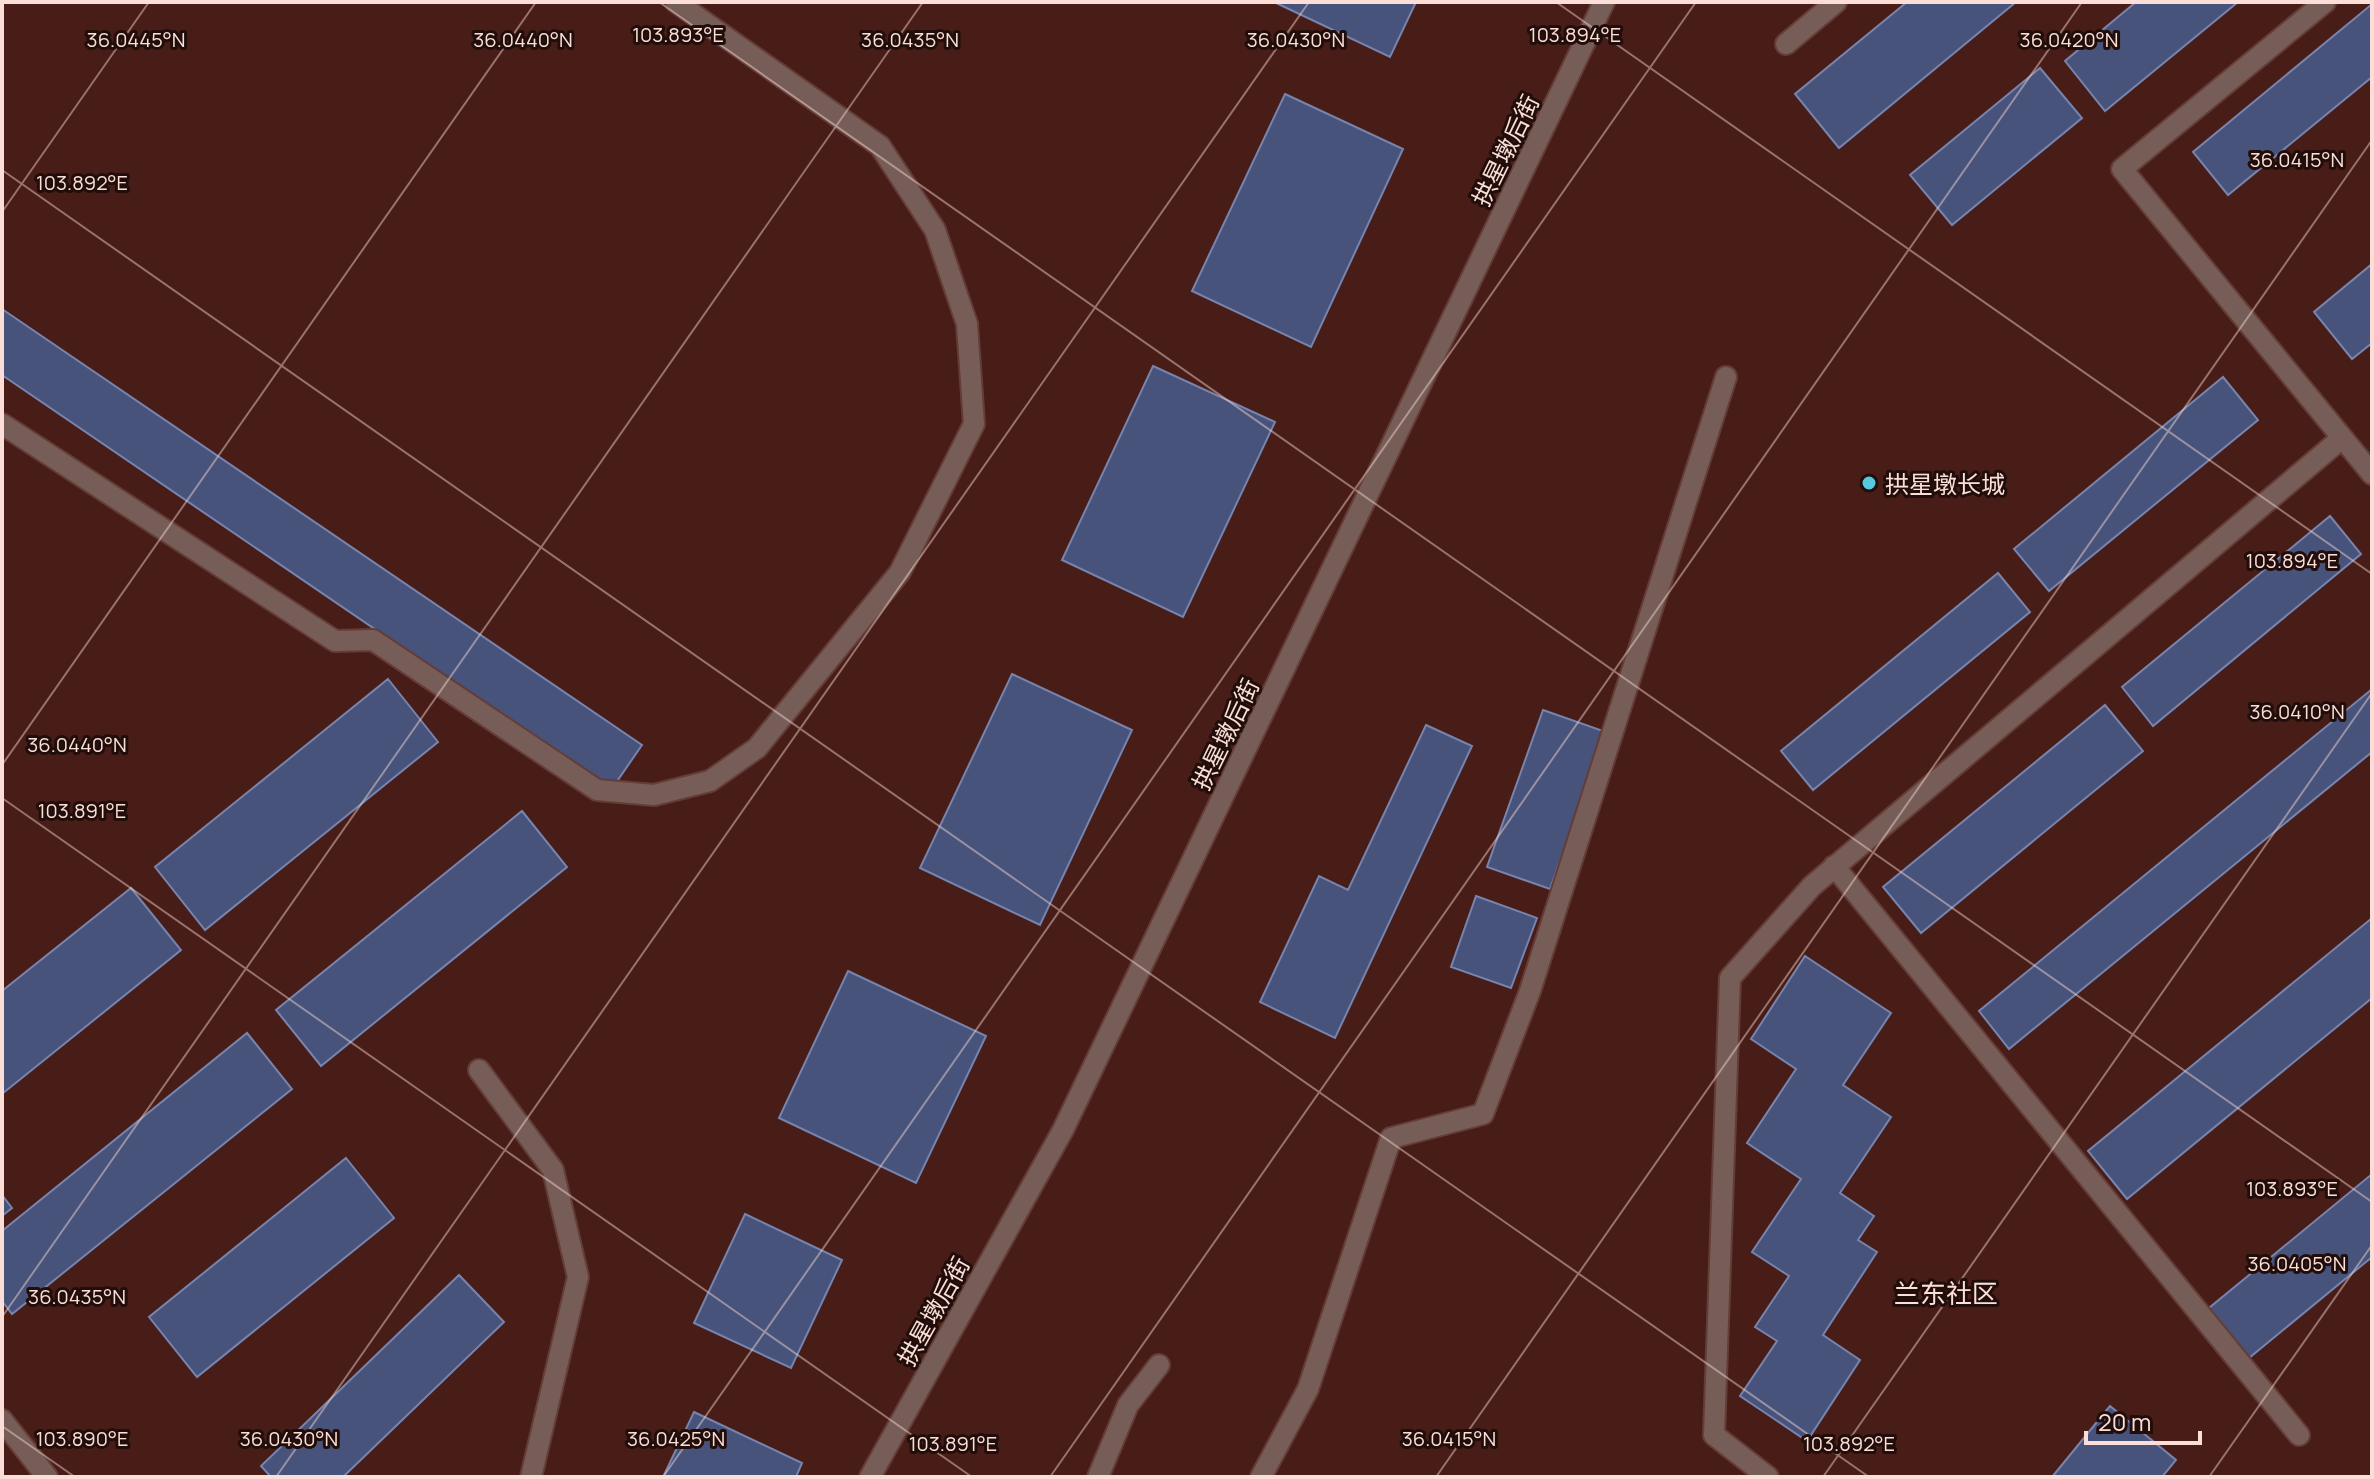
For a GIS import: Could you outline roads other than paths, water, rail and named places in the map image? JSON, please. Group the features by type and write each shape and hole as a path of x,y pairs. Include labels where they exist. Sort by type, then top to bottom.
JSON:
{"street":[{"path":"2,424 335,641 373,640 597,790 654,795 710,781 757,748 900,572 974,424 967,324 935,230 880,146 676,2"},
{"name":"拱星墩后街","path":"870,1477 1063,1130 1604,2"},
{"path":"1786,44 1836,2"},
{"path":"2325,2 2122,169 2372,474"},
{"path":"1261,1477 1308,1389 1391,1138 1483,1114 1530,991 1726,377"},
{"path":"1768,1477 1714,1435 1730,978 1812,886 1834,866 2342,438"},
{"path":"1834,866 2299,1435"},
{"path":"479,1070 553,1170 578,1277 531,1477"},
{"path":"1098,1477 1128,1405 1159,1365"},
{"path":"2,1420 47,1477"}],"place":[{"name":"拱星墩长城","path":"1869,483"}],"district":[{"name":"兰东社区","path":"1946,1293"}]}
